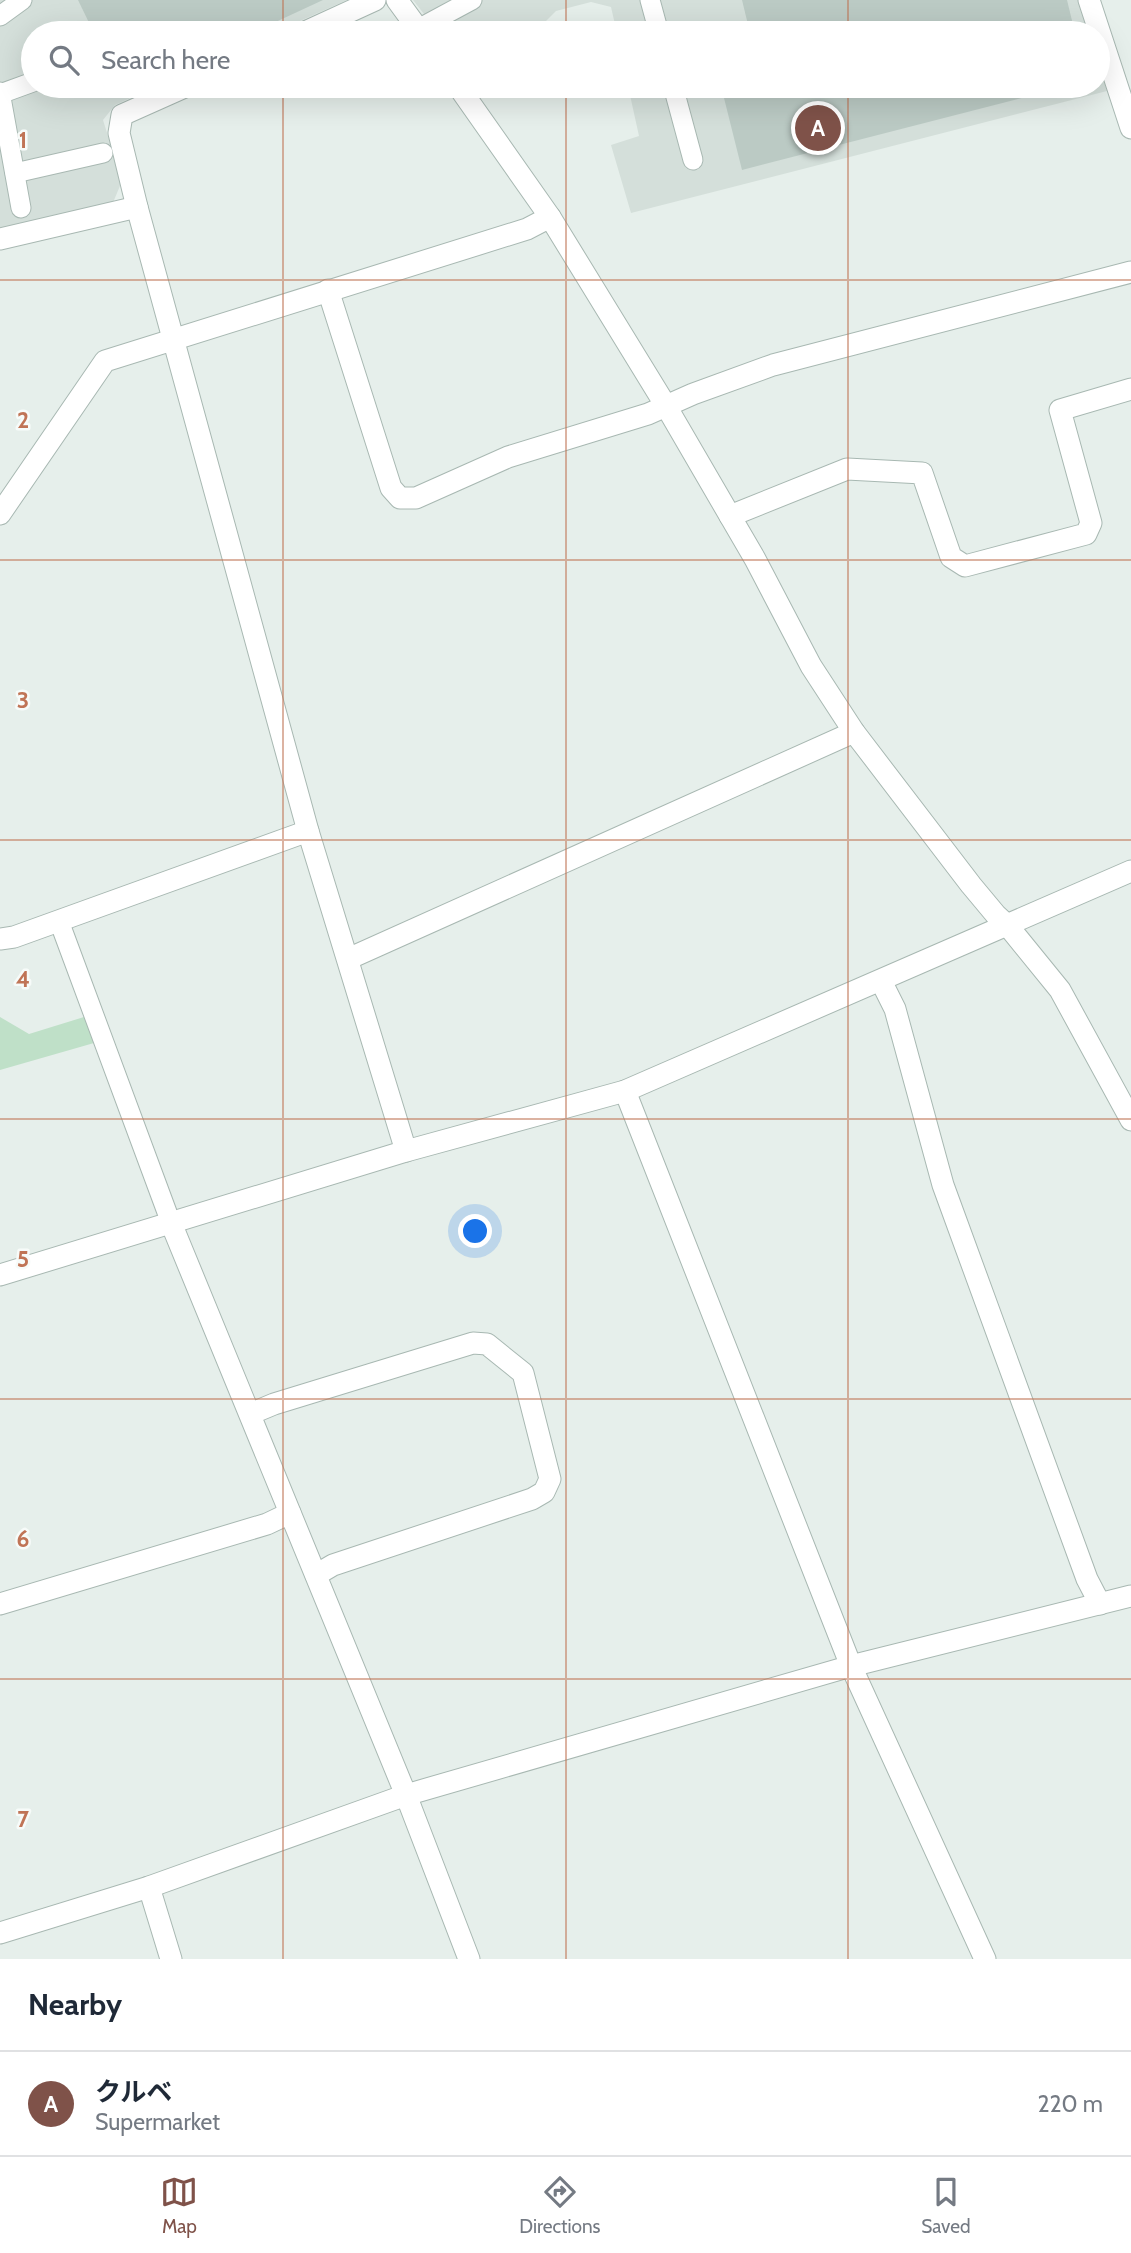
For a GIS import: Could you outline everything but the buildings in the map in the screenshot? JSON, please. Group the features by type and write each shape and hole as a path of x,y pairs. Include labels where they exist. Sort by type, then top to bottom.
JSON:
{"street":[{"path":"329,21 375,0"},
{"path":"397,0 412,21"},
{"path":"1089,0 1096,21"},
{"path":"1110,64 1131,128"},
{"path":"160,98 122,115 119,133 308,831 406,1151"},
{"path":"466,98 550,217 666,406 730,516 811,666 854,732 971,885 1060,989 1131,1120"},
{"path":"0,239 137,207"},
{"path":"0,514 105,361 527,229 550,217"},
{"path":"328,290 391,488 400,498 416,498 508,457 648,414 772,365 1131,272"},
{"path":"730,516 848,469 922,473 951,557 965,566 1086,534 1091,523 1060,410 1131,390"},
{"path":"348,959 854,732"},
{"path":"0,939 15,937 308,831"},
{"path":"0,1275 406,1151 625,1091 1131,871"},
{"path":"881,981 895,1009 943,1185 1087,1578 1100,1604"},
{"path":"625,1091 851,1666 985,1959"},
{"path":"171,1223 406,1795 469,1959"},
{"path":"250,1413 473,1343 486,1344 523,1373 550,1479 544,1492 532,1499 333,1565 316,1575"},
{"path":"0,1604 267,1524 290,1513"},
{"path":"0,1933 149,1886 406,1795 851,1666 1131,1597"},
{"path":"149,1886 171,1959"}],"lane":[{"path":"0,16 22,0"},
{"path":"436,21 472,0"},
{"path":"650,0 656,21"},
{"path":"21,86 0,93 21,208"},
{"path":"676,98 693,160"},
{"path":"15,173 103,153"},
{"path":"59,921 171,1223"}],"shaded area":[{"path":"0,0 347,0 300,21 21,21 21,98 130,98 115,105 103,120 122,181 112,205 0,229"},
{"path":"413,0 1079,0 1085,21 614,21 611,7 591,2 556,11 546,21 430,21"},
{"path":"631,98 1080,98 631,213 611,145 639,136"}],"green space":[{"path":"0,1017 29,1034 84,1017 94,1043 0,1070"}],"place":[{"name":"クルベ","path":"818,128"}]}
